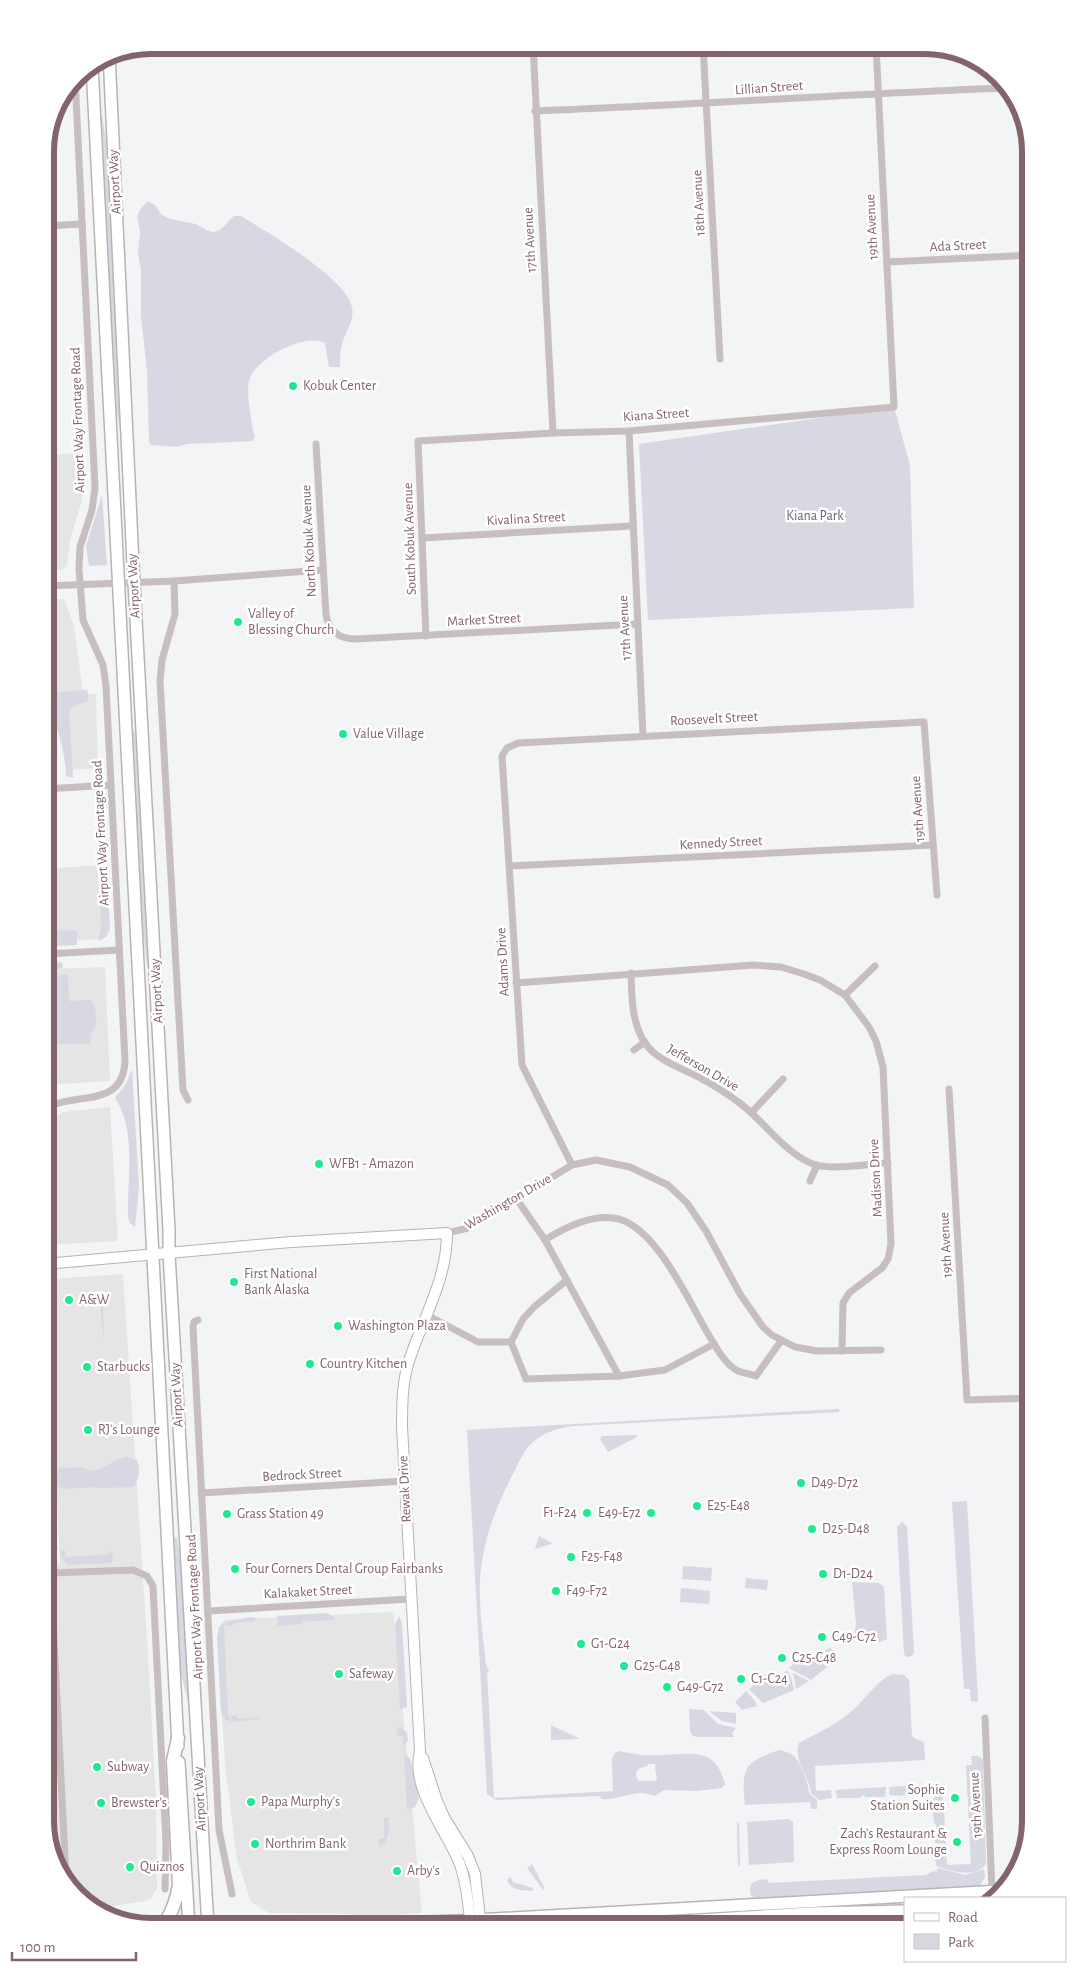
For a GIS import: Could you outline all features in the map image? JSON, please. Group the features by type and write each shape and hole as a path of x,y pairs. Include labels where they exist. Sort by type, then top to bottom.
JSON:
{"highway":[{"path":"167,1918 178,1894 179,1885 173,1761 178,1738"}],"main road":[{"name":"Airport Way","path":"109,63 169,1254 207,1918"},
{"name":"Airport Way","path":"92,74 188,1918"},
{"path":"937,1897 992,1891"},
{"path":"726,1918 904,1900"},
{"path":"704,1918 904,1911"}],"street":[{"name":"17th Avenue","path":"533,54 553,433"},
{"name":"18th Avenue","path":"703,54 720,359"},
{"name":"19th Avenue","path":"876,54 894,407"},
{"name":"Lillian Street","path":"535,112 999,88"},
{"name":"Airport Way Frontage Road","path":"54,1106 61,1102 99,1097 110,1090 117,1083 124,1070 125,1054 104,672 93,641 85,627 80,585 80,547 92,510 96,488 76,90"},
{"path":"54,226 82,224"},
{"name":"Ada Street","path":"887,262 1022,255"},
{"name":"Kiana Street","path":"418,441 628,430 894,407"},
{"name":"17th Avenue","path":"628,430 643,735"},
{"name":"South Kobuk Avenue","path":"418,441 426,636"},
{"name":"North Kobuk Avenue","path":"316,444 322,570 327,622 334,633"},
{"name":"Kivalina Street","path":"422,538 632,526"},
{"path":"54,586 134,583 322,570"},
{"path":"174,580 175,614 162,660 160,681 183,1090 188,1100"},
{"name":"Market Street","path":"334,633 356,640 637,624"},
{"name":"19th Avenue","path":"924,722 937,895"},
{"name":"Roosevelt Street","path":"507,748 518,743 643,735 924,722"},
{"name":"Adams Drive","path":"507,748 502,756 522,1065 572,1165"},
{"path":"54,788 111,785"},
{"name":"Kennedy Street","path":"510,866 933,846"},
{"path":"54,954 119,950"},
{"name":"Madison Drive","path":"516,983 753,965 781,967 820,980 845,995 870,1027 883,1067 891,1236 888,1259 882,1268 849,1294 843,1303 842,1351"},
{"path":"845,995 875,966"},
{"name":"Jefferson Drive","path":"631,973 636,1022 645,1042 655,1054 702,1078 752,1112 796,1156 817,1165 846,1166 888,1163"},
{"path":"634,1050 645,1042"},
{"path":"752,1112 782,1080"},
{"name":"19th Avenue","path":"949,1089 967,1400 1022,1398"},
{"name":"Washington Drive","path":"54,1263 169,1254 187,1250 447,1233 468,1228 572,1165 596,1160 630,1167 668,1185 687,1203 706,1231 740,1294 763,1327 781,1341 795,1347 817,1351 881,1350"},
{"path":"810,1181 817,1165"},
{"path":"516,1198 545,1240 619,1376"},
{"path":"545,1240 562,1230 590,1220 613,1218 634,1225 658,1248 719,1352 736,1370 756,1376 781,1341"},
{"name":"Rewak Drive","path":"447,1233 445,1260 409,1360 403,1387 402,1427 410,1599 420,1751 423,1754 437,1801 444,1817 468,1856 475,1874 476,1918"},
{"path":"567,1280 534,1307 523,1319 511,1342 526,1379 619,1376 665,1370 714,1344"},
{"path":"426,1315 478,1342 511,1342"},
{"name":"Airport Way Frontage Road","path":"198,1320 194,1322 193,1327 219,1830 232,1894"},
{"name":"Bedrock Street","path":"201,1493 405,1481"},
{"path":"54,1573 133,1570 147,1576 153,1589 166,1843 165,1889"},
{"name":"Kalakaket Street","path":"208,1611 410,1599"},
{"path":"54,1634 65,1867"},
{"name":"19th Avenue","path":"985,1718 996,1887"}],"shaded area":[{"path":"82,453 82,500 70,540 67,566 62,570 54,570 54,455"},
{"path":"64,599 74,626 83,694 96,694 98,768 69,770 64,699 54,700 54,600"},
{"path":"100,865 104,939 54,942 54,868"},
{"path":"105,967 110,1081 54,1084 54,969"},
{"path":"110,1107 118,1241 54,1245 54,1116 63,1112"},
{"path":"123,1274 149,1671 156,1805 157,1888 151,1898 145,1901 106,1907 87,1894 70,1875 59,1853 54,1828 54,1563 60,1563 54,1437 54,1279"},
{"path":"391,1612 394,1616 422,1913 354,1918 353,1914 269,1913 251,1902 237,1859 225,1765 218,1634 220,1626 225,1620"}],"green space":[{"path":"102,115 106,140 121,425 119,425 114,395 100,116"},
{"path":"147,202 155,205 161,214 168,218 195,224 214,232 224,226 234,216 241,216 304,257 336,283 347,295 353,312 341,347 340,367 329,367 325,343 305,341 293,344 270,356 253,373 249,381 248,392 255,436 253,441 187,444 177,447 151,445 149,441 147,371 141,316 141,271 138,253 140,232 137,216"},
{"name":"Kiana Park","path":"894,407 910,465 914,608 648,620 639,444"},
{"path":"102,495 107,565 89,566 86,546"},
{"path":"87,690 88,701 74,706 69,711 73,778 66,776 62,746 54,723 54,692"},
{"path":"134,730 138,751 150,965 147,965 143,936 138,878 132,731"},
{"path":"107,879 110,929 106,937 98,941 101,928 100,885 103,880"},
{"path":"54,931 77,931 77,945 56,946"},
{"path":"54,962 61,962 63,964 62,968 56,970 55,974 58,976 65,974 70,977 68,978 69,1001 91,1000 94,1006 96,1022 95,1029 90,1035 91,1044 54,1044"},
{"path":"132,1069 139,1188 135,1227 130,1223 128,1217 129,1140 122,1111 115,1098 126,1084"},
{"path":"96,1291 100,1292 103,1296 104,1342 99,1298 96,1298"},
{"path":"839,1409 839,1412 574,1426 552,1431 537,1439 524,1453 501,1498 491,1525 481,1567 480,1591 486,1665 489,1671 487,1673 494,1798 613,1791 612,1759 615,1753 619,1751 648,1755 700,1755 715,1763 721,1772 725,1784 722,1788 697,1791 664,1790 655,1796 641,1793 608,1799 601,1799 600,1796 496,1800 487,1794 467,1430","holes":["648,1764 656,1764 657,1779 655,1781 639,1781 637,1779 636,1772 640,1768"]},
{"path":"636,1435 637,1437 608,1452 600,1439 602,1436"},
{"path":"127,1457 137,1460 139,1467 139,1474 134,1487 62,1489 57,1486 56,1472 60,1468 82,1467 92,1471"},
{"path":"967,1501 977,1702 971,1701 970,1689 964,1689 952,1502"},
{"path":"902,1522 907,1526 914,1652 912,1656 906,1657 904,1654 897,1527"},
{"path":"539,1536 552,1543 552,1544 535,1549"},
{"path":"177,1537 182,1574 190,1703 188,1703 180,1669 174,1538"},
{"path":"111,1549 113,1560 111,1563 67,1565 60,1554 61,1551 65,1550 66,1557 110,1554"},
{"path":"683,1566 712,1568 711,1581 682,1579"},
{"path":"746,1578 768,1580 767,1590 745,1588"},
{"path":"852,1582 879,1583 884,1587 887,1639 875,1644 854,1637 856,1624"},
{"path":"681,1588 710,1591 709,1604 680,1602"},
{"path":"327,1613 334,1617 334,1620 278,1626 277,1616"},
{"path":"399,1616 402,1623 407,1707 400,1709 395,1624"},
{"path":"251,1617 256,1618 255,1621 233,1623 233,1626 225,1626 228,1621"},
{"path":"226,1621 224,1626 228,1715 232,1722 225,1719 221,1712 217,1638 219,1627"},
{"path":"830,1647 838,1658 811,1680 789,1668 807,1652 815,1660"},
{"path":"787,1670 794,1690 763,1703 749,1689 766,1674 774,1682"},
{"path":"793,1673 809,1681 796,1689"},
{"path":"893,1674 904,1675 909,1680 912,1735 914,1738 924,1742 925,1760 815,1766 816,1791 831,1790 832,1798 819,1800 811,1793 800,1762 798,1756 799,1743 847,1715 883,1680"},
{"path":"746,1691 757,1706 742,1710 735,1702"},
{"path":"689,1709 704,1710 718,1724 736,1728 732,1733 734,1737 693,1736 690,1731"},
{"path":"709,1711 736,1713 736,1724 722,1721"},
{"path":"237,1715 238,1719 259,1717 259,1719 234,1722 230,1716"},
{"path":"551,1725 578,1738 578,1739 551,1740"},
{"path":"403,1727 403,1730 407,1732 408,1741 404,1745 405,1754 410,1758 419,1798 415,1807 407,1810 403,1736 397,1735 397,1728"},
{"path":"779,1750 791,1754 796,1759 806,1779 809,1793 817,1800 817,1809 811,1809 810,1802 745,1805 744,1782 747,1768 758,1758"},
{"path":"971,1756 978,1756 983,1759 986,1864 981,1869 969,1873 936,1866 935,1849 946,1848 947,1865 971,1864 966,1765 972,1765"},
{"path":"937,1784 928,1794 919,1794 919,1785"},
{"path":"915,1785 914,1795 906,1793 902,1796 890,1795 889,1787"},
{"path":"886,1787 885,1797 865,1797 863,1795 859,1798 837,1798 836,1790"},
{"path":"942,1789 944,1807 934,1808 933,1799"},
{"path":"944,1811 946,1844 935,1843 935,1832 937,1831 933,1812"},
{"path":"384,1817 389,1818 389,1830 386,1841 380,1847 378,1839 384,1838"},
{"path":"788,1819 793,1822 794,1862 749,1865 747,1822"},
{"path":"737,1822 739,1823 740,1866 738,1865"},
{"path":"532,1864 544,1887 544,1891 527,1868"},
{"path":"938,1868 965,1875 984,1869 985,1877 980,1886 756,1898 751,1896 750,1891 753,1883 763,1879 767,1879 769,1883 926,1875 933,1871 936,1872"},
{"path":"509,1877 513,1882 533,1888 533,1891 514,1888 507,1879"}],"place":[{"name":"Kobuk Center","path":"293,386"},
{"name":"Valley of Blessing Church","path":"238,622"},
{"name":"Value Village","path":"343,734"},
{"name":"WFB1 - Amazon","path":"319,1164"},
{"name":"First National Bank Alaska","path":"234,1282"},
{"name":"A&W","path":"69,1300"},
{"name":"Washington Plaza","path":"338,1326"},
{"name":"Country Kitchen","path":"310,1364"},
{"name":"Starbucks","path":"87,1367"},
{"name":"RJ's Lounge","path":"88,1430"},
{"name":"D49-D72","path":"801,1483"},
{"name":"E25-E48","path":"697,1506"},
{"name":"F1-F24","path":"587,1513"},
{"name":"E49-E72","path":"651,1513"},
{"name":"Grass Station 49","path":"227,1514"},
{"name":"D25-D48","path":"812,1529"},
{"name":"F25-F48","path":"571,1557"},
{"name":"Four Corners Dental Group Fairbanks","path":"235,1569"},
{"name":"D1-D24","path":"823,1574"},
{"name":"F49-F72","path":"556,1591"},
{"name":"C49-C72","path":"822,1637"},
{"name":"G1-G24","path":"581,1644"},
{"name":"C25-C48","path":"782,1658"},
{"name":"G25-G48","path":"624,1666"},
{"name":"Safeway","path":"339,1674"},
{"name":"C1-C24","path":"741,1679"},
{"name":"G49-G72","path":"667,1687"},
{"name":"Subway","path":"97,1767"},
{"name":"Sophie Station Suites","path":"955,1798"},
{"name":"Papa Murphy's","path":"251,1802"},
{"name":"Brewster's","path":"101,1803"},
{"name":"Zach's Restaurant & Express Room Lounge","path":"957,1842"},
{"name":"Northrim Bank","path":"255,1844"},
{"name":"Quiznos","path":"130,1867"},
{"name":"Arby's","path":"397,1871"}]}
